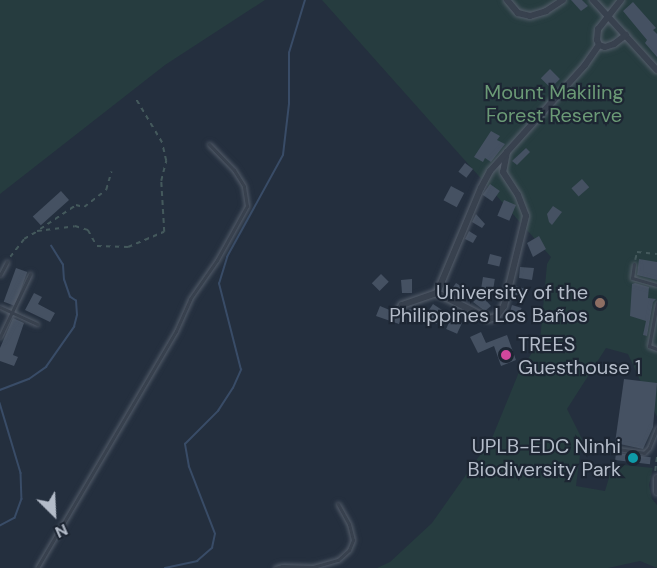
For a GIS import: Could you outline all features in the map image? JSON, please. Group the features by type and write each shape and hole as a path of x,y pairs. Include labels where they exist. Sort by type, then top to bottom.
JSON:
{"street":[{"path":"507,0 518,13 530,16 546,11 563,0"},
{"path":"593,0 657,70"},
{"path":"437,293 480,188 490,171 585,66 599,45 598,29 621,0"},
{"path":"599,45 605,47 614,44 626,35"},
{"path":"398,314 402,305 437,293 489,319 496,317 504,306 525,216 518,195 503,172 507,152"},
{"path":"657,478 657,492"}],"lane":[{"path":"37,568 176,331 190,299 217,260 247,206 244,186 234,170 209,144"},
{"path":"0,275 6,262"},
{"path":"634,264 632,278 657,285"},
{"path":"0,337 30,273"},
{"path":"657,303 649,346 657,349"},
{"path":"0,307 37,324"},
{"path":"617,449 644,453 649,448 657,428"},
{"path":"275,568 282,566 313,567 338,560 349,550 353,540 349,524 338,504"}],"path":[{"path":"37,231 75,226 88,230 97,246 128,247 164,232 161,181 166,161 162,143 135,98"},
{"path":"6,262 24,239 76,205 84,207 106,190 111,172"},
{"path":"634,264 637,252 657,254"}],"green space":[{"path":"0,0 265,0 165,65 0,194"},
{"name":"Mount Makiling Forest Reserve","path":"322,0 657,0 657,417 628,354 606,348 567,409 582,439 576,486 605,491 613,464 653,468 649,485 652,499 657,505 657,568 640,561 608,568 377,568 390,562 432,523 492,438 519,372 540,341 547,264 551,257"}],"building":[{"path":"571,0 582,0 588,6 581,11"},
{"path":"633,2 656,28 653,30 657,34 657,57 645,43 647,40 623,11"},
{"path":"550,69 560,79 551,88 541,78"},
{"path":"491,131 500,136 497,140 505,144 491,162 485,158 483,162 474,157"},
{"path":"526,148 530,152 517,165 512,161"},
{"path":"465,163 473,169 466,178 458,172"},
{"path":"582,179 589,187 579,196 571,188"},
{"path":"490,184 500,191 492,202 483,195"},
{"path":"451,186 464,193 457,207 443,200"},
{"path":"61,191 69,200 41,225 33,216"},
{"path":"504,200 516,205 509,221 497,216"},
{"path":"553,206 562,212 552,225 547,214"},
{"path":"476,214 485,224 482,228 472,222"},
{"path":"469,231 477,236 473,243 465,239"},
{"path":"539,236 546,249 533,257 527,243"},
{"path":"490,254 502,257 499,267 488,264"},
{"path":"639,259 657,262 657,280 637,275"},
{"path":"520,267 534,268 532,280 519,278"},
{"path":"16,268 27,272 15,306 4,302"},
{"path":"381,274 389,282 380,291 372,283"},
{"path":"483,277 495,279 493,290 481,288"},
{"path":"412,279 412,293 402,293 401,280"},
{"path":"456,283 467,290 461,298 451,290"},
{"path":"632,284 649,287 648,298 656,299 653,302 647,336 643,335 646,321 630,316"},
{"path":"516,286 525,289 522,297 513,295"},
{"path":"34,293 42,297 38,304 55,313 50,322 25,310"},
{"path":"481,295 491,306 485,311 473,302"},
{"path":"433,304 445,312 436,324 425,316"},
{"path":"512,305 522,308 519,316 510,313"},
{"path":"380,306 392,311 395,319 401,318 399,324 376,316"},
{"path":"423,308 424,317 410,318 409,309"},
{"path":"13,318 24,323 13,355 18,357 14,366 0,361 0,348"},
{"path":"451,318 462,323 457,334 446,329"},
{"path":"481,332 486,343 507,335 516,360 501,366 494,346 478,353 470,337"},
{"path":"624,379 657,383 653,427 643,449 615,443"},
{"name":"UPLB-EDC Ninhi Biodiversity Park","path":"616,453 651,457 650,464 615,460"}],"waterway":[{"path":"165,568 197,561 212,548 215,534 189,467 185,444 218,411 233,388 241,370 219,284 227,257 283,155 289,104 289,53 305,0"},
{"path":"0,390 29,379 46,367 74,327 77,315 76,301 70,297 64,280 63,265 51,246"},
{"path":"0,403 21,473 22,499 15,518 0,526"}],"place":[{"name":"University of the Philippines Los Baños","path":"600,303"},
{"name":"TREES Guesthouse 1","path":"506,355"},
{"name":"UPLB-EDC Ninhi Biodiversity Park","path":"633,458"}]}
